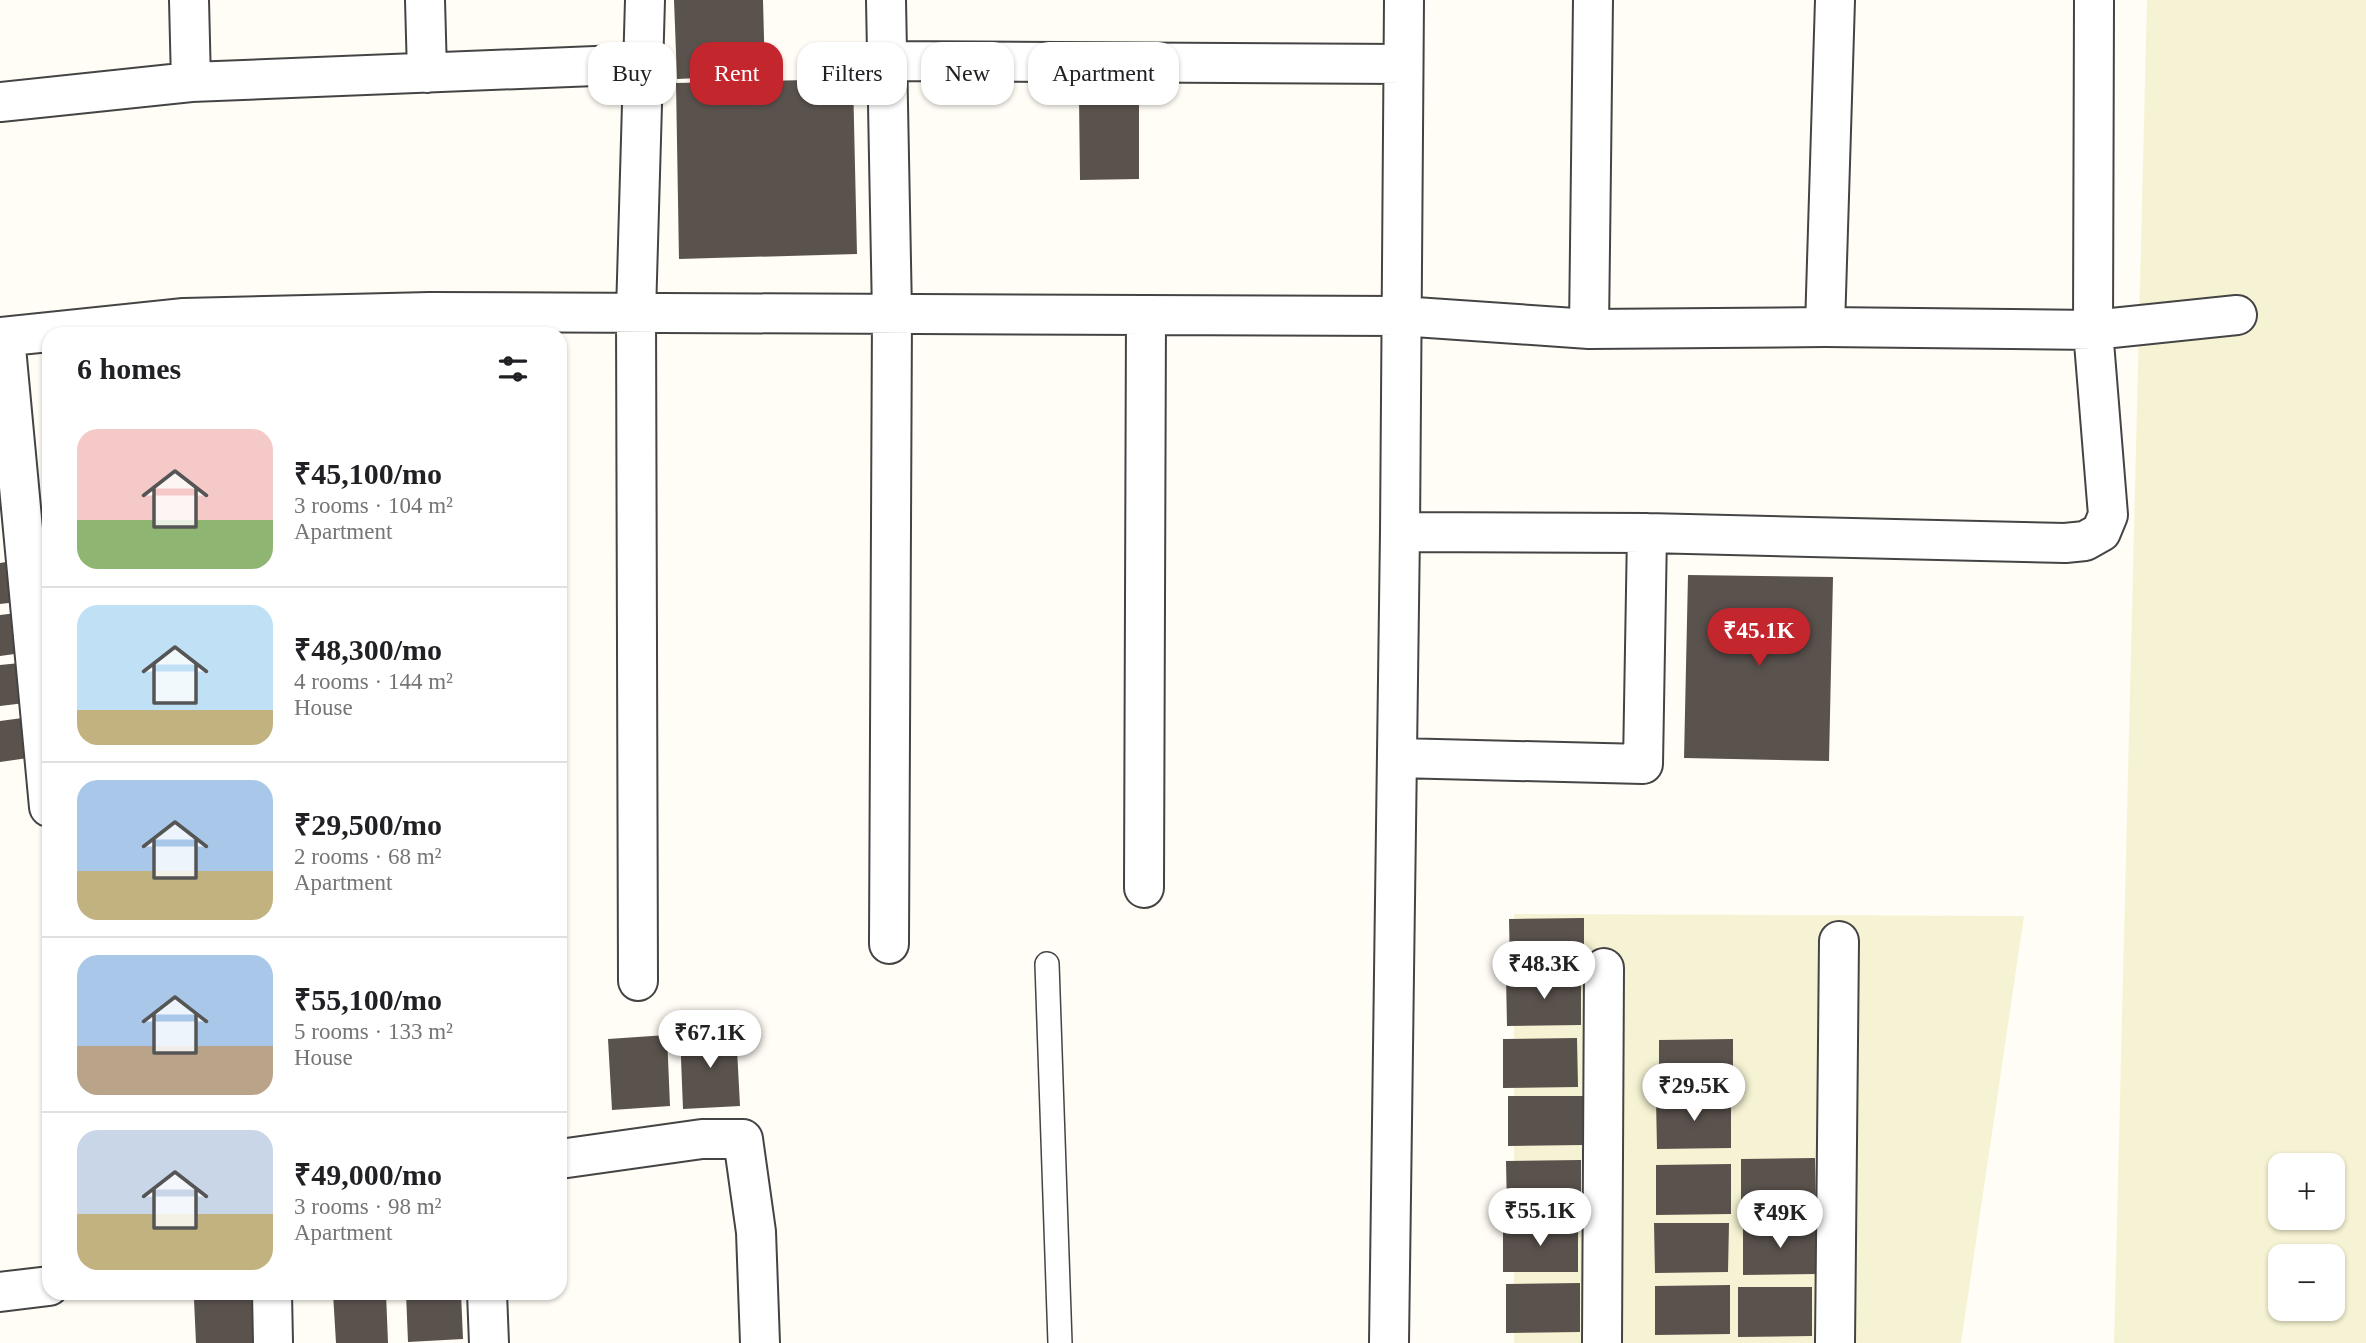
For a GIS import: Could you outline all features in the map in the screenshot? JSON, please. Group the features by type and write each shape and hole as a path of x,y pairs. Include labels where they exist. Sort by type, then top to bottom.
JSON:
{"street":[{"path":"189,0 191,82"},
{"path":"425,0 427,73"},
{"path":"645,0 645,42"},
{"path":"886,0 887,42"},
{"path":"1390,1343 1404,0"},
{"path":"1589,329 1593,0"},
{"path":"1825,327 1835,0"},
{"path":"1400,532 1647,533 2065,543 2085,541 2101,532 2108,515 2093,330 2094,0"},
{"path":"907,61 1403,64"},
{"path":"0,103 191,82 588,66"},
{"path":"638,981 636,313 644,105"},
{"path":"888,105 892,314 889,944"},
{"path":"185,326 430,323 636,313 1400,316 1589,329 1825,327 2093,330 2237,315"},
{"path":"1144,888 1146,315"},
{"path":"42,335 3,337 42,735"},
{"path":"1397,758 1643,764 1647,533"},
{"path":"1835,1343 1839,941"},
{"path":"1602,1343 1604,968"},
{"path":"567,1158 702,1139 744,1139 756,1232 760,1343"},
{"path":"0,1292 42,1287"},
{"path":"272,1300 273,1343"},
{"path":"487,1300 489,1343"}],"lane":[{"path":"1047,964 1060,1343"}],"shaded area":[{"path":"2147,0 2366,0 2366,1343 2114,1343"},
{"path":"1514,914 2024,916 1961,1343 1514,1343"}],"building":[{"path":"674,0 763,0 764,42 690,42 690,78 677,79"},
{"path":"797,80 797,105 854,105 857,254 679,259 676,83 690,83 690,105 783,105 783,81"},
{"path":"1079,105 1139,105 1139,179 1080,180"},
{"path":"12,561 17,602 0,604 0,563"},
{"path":"1688,575 1833,577 1829,761 1684,758"},
{"path":"17,613 22,653 0,656 0,615"},
{"path":"20,663 25,703 0,706 0,665"},
{"path":"30,717 35,757 0,762 0,721"},
{"path":"1584,918 1584,968 1510,969 1509,919"},
{"path":"1581,976 1581,1025 1507,1026 1506,977"},
{"path":"736,1030 740,1106 683,1109 680,1033"},
{"path":"667,1035 670,1106 612,1110 608,1039"},
{"path":"1577,1038 1578,1087 1503,1088 1503,1039"},
{"path":"1733,1039 1733,1089 1659,1089 1659,1040"},
{"path":"1508,1096 1583,1096 1583,1145 1508,1146"},
{"path":"1731,1098 1731,1148 1657,1149 1656,1099"},
{"path":"1815,1158 1816,1207 1741,1208 1741,1159"},
{"path":"1581,1160 1581,1209 1507,1210 1506,1161"},
{"path":"1731,1164 1731,1214 1656,1215 1656,1165"},
{"path":"1503,1223 1578,1223 1578,1272 1503,1272"},
{"path":"1654,1223 1729,1223 1728,1272 1655,1273"},
{"path":"1743,1225 1817,1225 1817,1274 1743,1275"},
{"path":"1580,1283 1580,1332 1506,1333 1506,1284"},
{"path":"1730,1285 1730,1334 1655,1335 1655,1286"},
{"path":"1738,1287 1812,1287 1812,1336 1738,1337"},
{"path":"194,1300 260,1300 263,1343 196,1343"},
{"path":"333,1300 386,1300 388,1343 336,1343"},
{"path":"406,1300 461,1300 463,1339 408,1342"}]}
